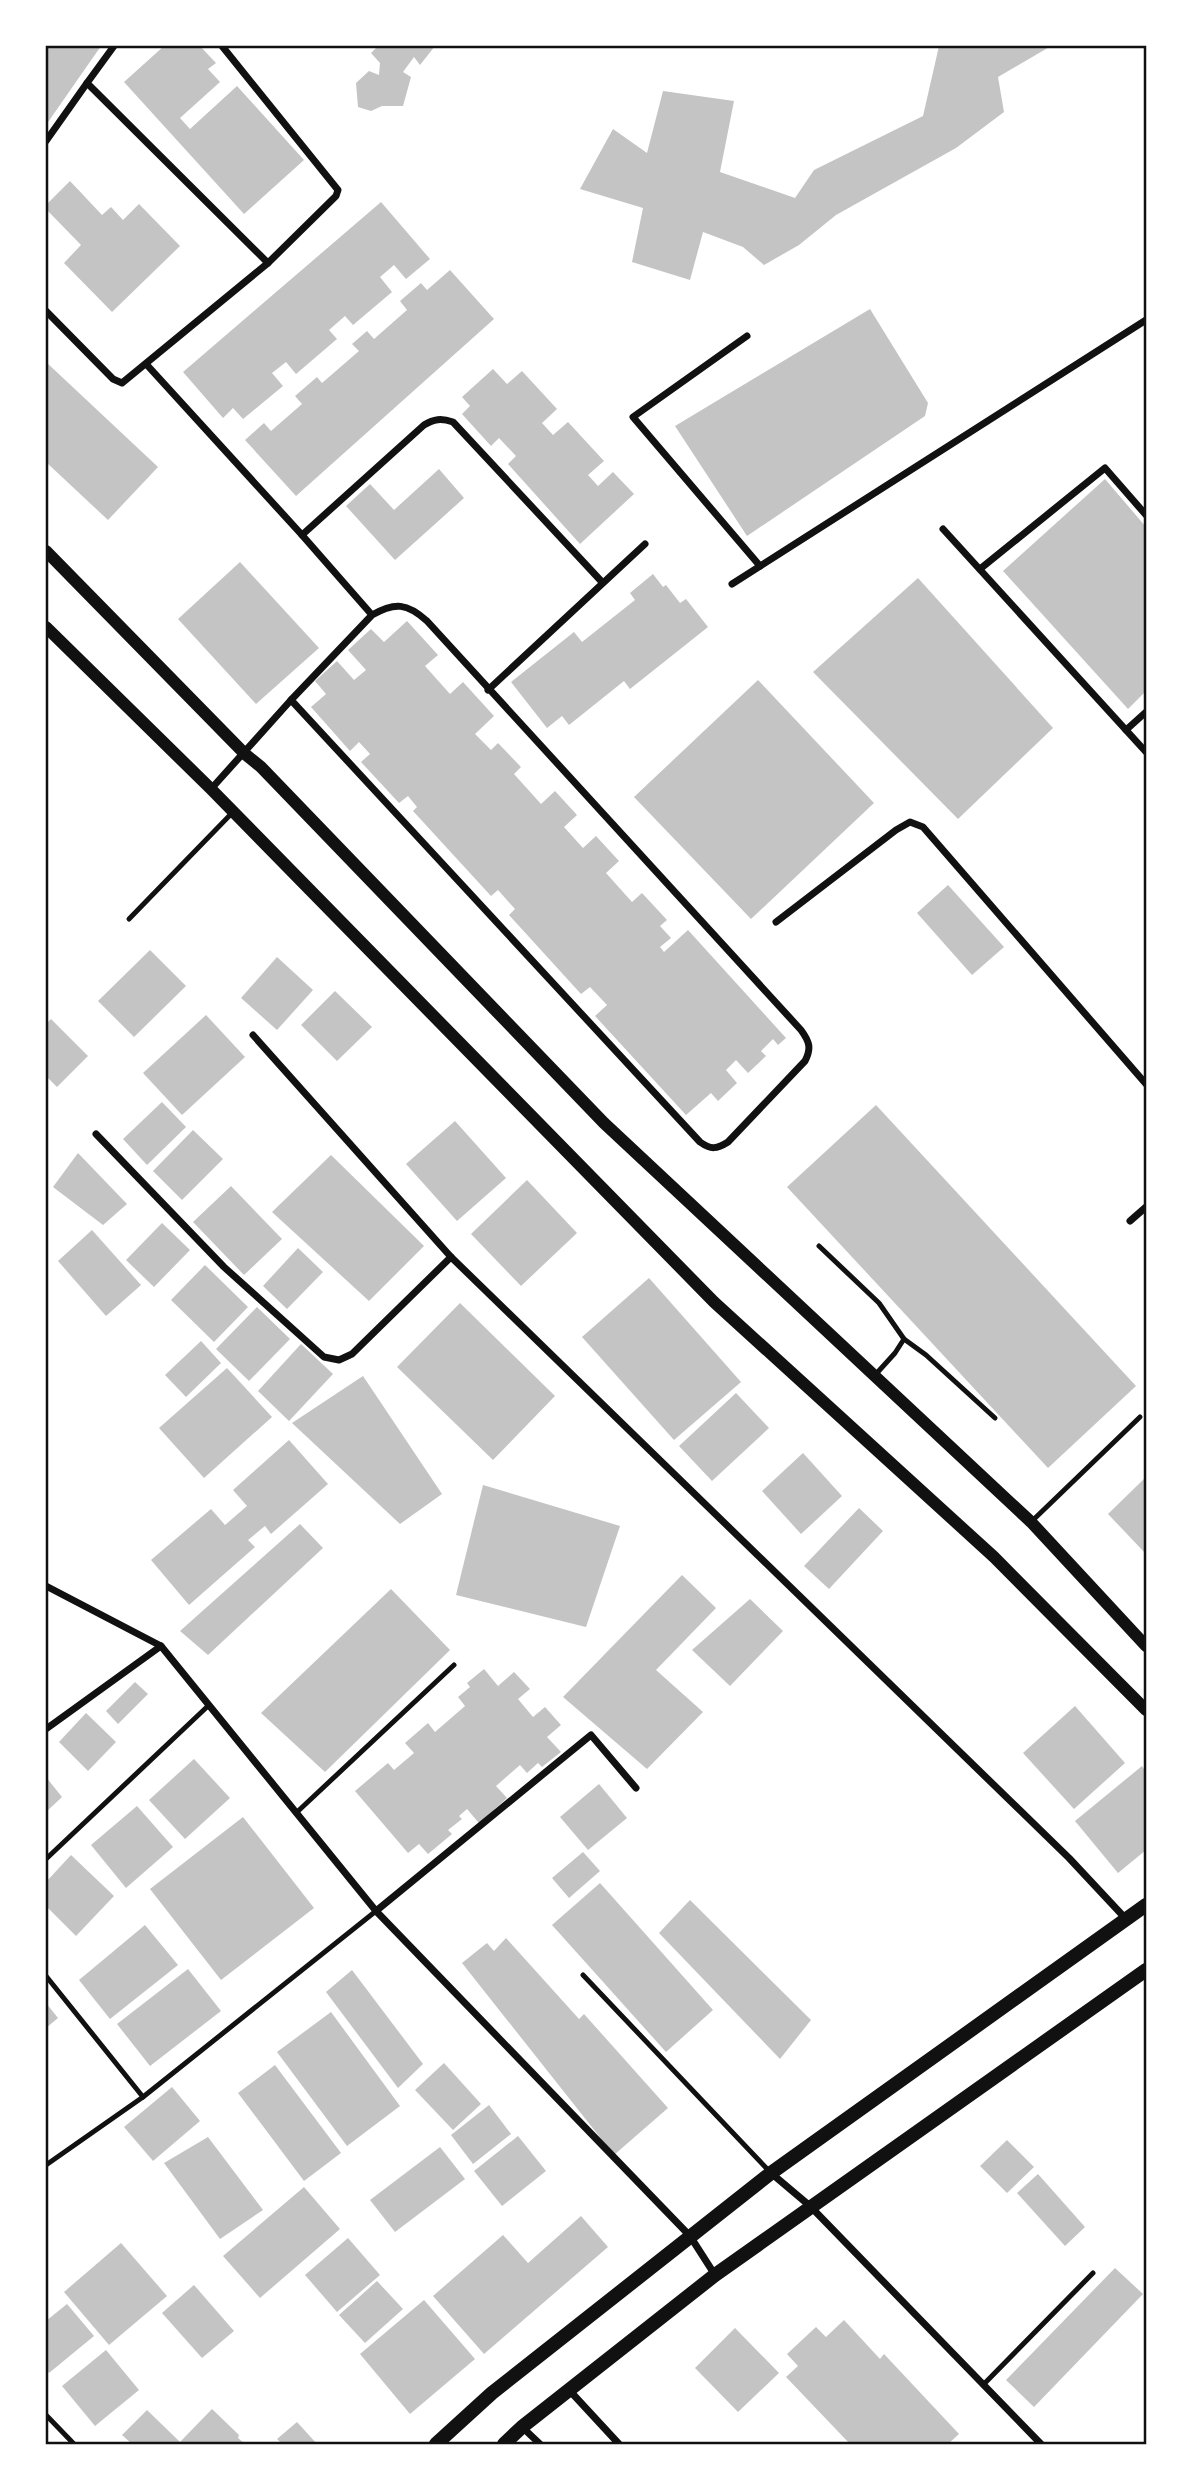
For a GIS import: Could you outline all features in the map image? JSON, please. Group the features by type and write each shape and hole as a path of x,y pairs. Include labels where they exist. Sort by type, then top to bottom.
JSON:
{"main road":[{"path":"436,2445 492,2393 771,2173 1146,1905"},
{"path":"504,2445 522,2427 715,2274 1146,1970"}],"street":[{"path":"46,141 114,46"},
{"path":"46,311 113,379 122,383 268,263 336,196 338,190 222,46"},
{"path":"87,83 268,263"},
{"path":"733,584 1146,320"},
{"path":"747,336 633,417 760,566"},
{"path":"147,365 372,615"},
{"path":"302,535 424,425 432,420 442,419 453,422 602,582"},
{"path":"980,569 1105,468 1146,515"},
{"path":"943,529 1146,752"},
{"path":"488,690 645,544"},
{"path":"46,551 245,754 261,767 604,1123 1031,1522 1146,1646"},
{"path":"212,789 291,700 372,615 387,607 400,606 415,611 801,1030 808,1040 810,1052 805,1061 728,1142 718,1148 709,1148 700,1142 291,700"},
{"path":"46,627 212,789 714,1302 994,1557 1146,1710"},
{"path":"1126,730 1146,712"},
{"path":"776,922 896,830 910,822 923,827 1146,1084"},
{"path":"253,1035 451,1257 1069,1858 1126,1919"},
{"path":"96,1135 224,1267 324,1357 339,1360 352,1353 451,1257"},
{"path":"1130,1221 1146,1207"},
{"path":"46,1586 161,1646 376,1911 690,2236 715,2274"},
{"path":"46,1729 161,1646"},
{"path":"376,1911 591,1735 636,1788"},
{"path":"771,2173 810,2206 1041,2445"},
{"path":"570,2391 619,2445"},
{"path":"522,2427 540,2445"}],"lane":[{"path":"129,919 233,812"},
{"path":"819,1246 879,1303 904,1339 926,1355 995,1418"},
{"path":"875,1376 904,1339"},
{"path":"1031,1522 1140,1417"},
{"path":"296,1813 454,1665"},
{"path":"46,1859 209,1705"},
{"path":"46,2165 143,2097 376,1911"},
{"path":"583,1975 771,2173"},
{"path":"46,1976 143,2097"},
{"path":"984,2385 1093,2273"},
{"path":"46,2416 74,2445"}],"building":[{"path":"46,46 101,46 46,125"},
{"path":"164,46 200,46 216,63 208,69 220,82 180,118 190,129 237,86 304,160 244,214 124,82"},
{"path":"378,46 435,46 420,65 414,57 403,72 411,77 403,106 382,106 371,111 358,107 356,83 369,71 379,75 380,63 371,53"},
{"path":"939,46 1051,46 998,77 1004,112 956,148 836,215 799,245 764,265 743,247 703,232 690,280 632,262 643,208 580,189 613,129 647,153 663,91 734,101 720,172 795,198 814,170 923,116"},
{"path":"70,181 102,215 111,207 123,220 139,204 180,246 112,312 64,263 81,245 46,209 46,205"},
{"path":"381,202 430,259 406,279 394,265 380,277 392,292 353,325 345,316 329,330 337,339 296,374 286,362 272,373 283,386 243,419 233,408 223,418 183,372"},
{"path":"450,270 494,319 296,496 245,440 264,423 271,431 302,404 295,396 317,377 322,383 359,351 352,344 367,331 374,339 407,310 400,301 421,283 427,290"},
{"path":"870,309 928,403 925,416 747,536 675,426"},
{"path":"46,362 158,467 108,520 46,462"},
{"path":"493,369 507,384 522,371 557,409 542,423 553,435 568,422 604,461 588,475 598,486 613,472 634,494 580,544 508,464 516,456 499,438 491,446 462,414 470,406 462,397"},
{"path":"439,469 464,498 395,560 346,506 370,484 394,510"},
{"path":"1105,479 1146,527 1146,691 1128,709 1003,571"},
{"path":"240,562 319,648 256,704 178,619"},
{"path":"653,574 680,603 686,599 708,627 630,689 624,681 569,725 562,716 547,728 511,682 574,632 582,642 635,600 630,593"},
{"path":"918,578 1053,728 958,819 813,672"},
{"path":"407,621 438,655 425,666 450,694 463,682 494,716 475,734 491,750 498,743 521,767 514,774 541,804 555,791 577,815 564,827 583,848 596,836 619,861 606,873 632,902 642,893 667,920 660,926 671,938 660,947 664,952 688,930 786,1038 778,1045 773,1039 761,1051 766,1056 748,1073 736,1060 726,1070 737,1083 718,1101 711,1093 686,1115 595,1016 607,1005 590,987 581,994 509,915 515,909 498,890 491,896 413,811 417,807 408,796 399,803 361,762 370,754 359,742 350,751 311,707 326,694 315,681 337,661 354,680 366,670 348,650 371,629 384,642"},
{"path":"758,680 874,803 751,919 634,797"},
{"path":"948,885 1004,947 972,975 917,913"},
{"path":"150,950 186,986 134,1037 98,1001"},
{"path":"277,957 313,990 277,1030 241,998"},
{"path":"335,991 372,1027 337,1061 301,1025"},
{"path":"206,1015 245,1057 182,1115 143,1073"},
{"path":"51,1019 88,1056 57,1087 46,1076 46,1024"},
{"path":"162,1102 186,1127 147,1165 123,1139"},
{"path":"876,1105 1136,1386 1048,1468 787,1187"},
{"path":"455,1121 506,1178 457,1221 406,1164"},
{"path":"193,1130 223,1159 182,1200 153,1171"},
{"path":"78,1153 127,1204 103,1225 53,1187"},
{"path":"331,1155 424,1246 369,1301 272,1212"},
{"path":"527,1180 577,1233 521,1286 471,1234"},
{"path":"231,1186 282,1239 244,1275 193,1222"},
{"path":"162,1223 190,1250 154,1287 126,1260"},
{"path":"92,1230 141,1285 106,1316 58,1261"},
{"path":"298,1248 323,1272 287,1309 263,1286"},
{"path":"205,1265 248,1307 214,1342 171,1300"},
{"path":"649,1278 741,1382 674,1440 582,1337"},
{"path":"460,1303 555,1396 493,1460 397,1367"},
{"path":"257,1307 290,1339 249,1381 216,1349"},
{"path":"201,1341 221,1363 186,1397 165,1375"},
{"path":"301,1344 333,1374 289,1421 258,1391"},
{"path":"227,1368 272,1417 204,1478 159,1428"},
{"path":"363,1376 442,1494 400,1524 292,1423"},
{"path":"736,1393 769,1428 712,1481 679,1446"},
{"path":"289,1440 328,1484 271,1534 265,1526 248,1540 255,1547 189,1605 151,1560 211,1509 225,1525 247,1506 233,1490"},
{"path":"803,1453 842,1496 801,1534 762,1491"},
{"path":"1146,1477 1146,1554 1108,1514"},
{"path":"483,1485 620,1526 586,1627 456,1595"},
{"path":"859,1508 883,1531 829,1589 804,1566"},
{"path":"300,1524 323,1548 208,1655 180,1631"},
{"path":"682,1575 716,1608 656,1670 703,1712 647,1769 563,1697"},
{"path":"391,1589 450,1650 325,1772 261,1713"},
{"path":"750,1599 783,1631 730,1686 692,1650"},
{"path":"484,1669 498,1686 514,1672 530,1689 518,1699 533,1717 545,1707 561,1725 547,1737 561,1752 542,1767 538,1763 527,1773 520,1765 496,1786 507,1798 479,1823 467,1809 459,1816 462,1819 448,1830 452,1834 428,1854 419,1844 408,1853 355,1791 388,1763 394,1770 414,1753 405,1743 428,1723 435,1732 465,1706 458,1697 470,1687 467,1683"},
{"path":"135,1682 148,1694 118,1724 106,1711"},
{"path":"1075,1706 1125,1763 1074,1809 1023,1753"},
{"path":"86,1713 116,1742 88,1771 59,1742"},
{"path":"194,1759 230,1798 185,1839 149,1800"},
{"path":"1142,1766 1146,1772 1146,1850 1118,1873 1075,1821"},
{"path":"46,1777 62,1797 46,1812"},
{"path":"599,1784 627,1818 588,1850 560,1817"},
{"path":"137,1806 173,1847 126,1888 91,1845"},
{"path":"243,1817 314,1908 221,1980 150,1889"},
{"path":"583,1852 600,1871 569,1898 552,1878"},
{"path":"71,1855 114,1896 76,1936 46,1906 46,1882"},
{"path":"600,1883 713,2010 666,2052 552,1925"},
{"path":"690,1900 811,2020 780,2059 659,1933"},
{"path":"145,1925 178,1965 110,2019 79,1980"},
{"path":"506,1938 579,2019 584,2014 668,2108 614,2155 462,1963 487,1943 494,1951"},
{"path":"188,1969 221,2011 150,2066 117,2024"},
{"path":"352,1970 423,2064 398,2088 326,1992"},
{"path":"46,2003 58,2018 46,2028"},
{"path":"331,2012 400,2106 347,2146 277,2052"},
{"path":"444,2063 481,2104 453,2130 415,2090"},
{"path":"275,2065 341,2153 304,2181 238,2093"},
{"path":"172,2087 200,2121 153,2161 124,2127"},
{"path":"489,2105 511,2134 473,2164 451,2135"},
{"path":"518,2136 546,2171 502,2206 474,2171"},
{"path":"208,2137 263,2210 220,2239 164,2163"},
{"path":"1007,2140 1034,2167 1007,2193 980,2166"},
{"path":"440,2147 465,2179 395,2232 370,2200"},
{"path":"1038,2174 1085,2227 1065,2246 1017,2193"},
{"path":"304,2187 340,2229 260,2298 223,2256"},
{"path":"581,2216 608,2247 484,2354 433,2296 503,2235 528,2263"},
{"path":"348,2238 380,2275 337,2312 305,2275"},
{"path":"121,2243 167,2296 109,2345 64,2292"},
{"path":"1115,2268 1143,2294 1034,2407 1006,2380"},
{"path":"377,2281 403,2309 365,2343 339,2315"},
{"path":"194,2285 234,2331 202,2358 162,2313"},
{"path":"424,2300 475,2359 410,2414 360,2354"},
{"path":"67,2304 94,2336 49,2373 46,2369 46,2321"},
{"path":"844,2320 880,2359 884,2354 959,2434 948,2444 850,2444 786,2377 798,2366 787,2354 816,2327 826,2337"},
{"path":"735,2328 779,2373 738,2412 695,2368"},
{"path":"106,2350 139,2390 95,2426 62,2386"},
{"path":"212,2409 245,2444 132,2444 122,2435 147,2410 180,2442"},
{"path":"297,2422 317,2444 282,2444 277,2439"}]}
